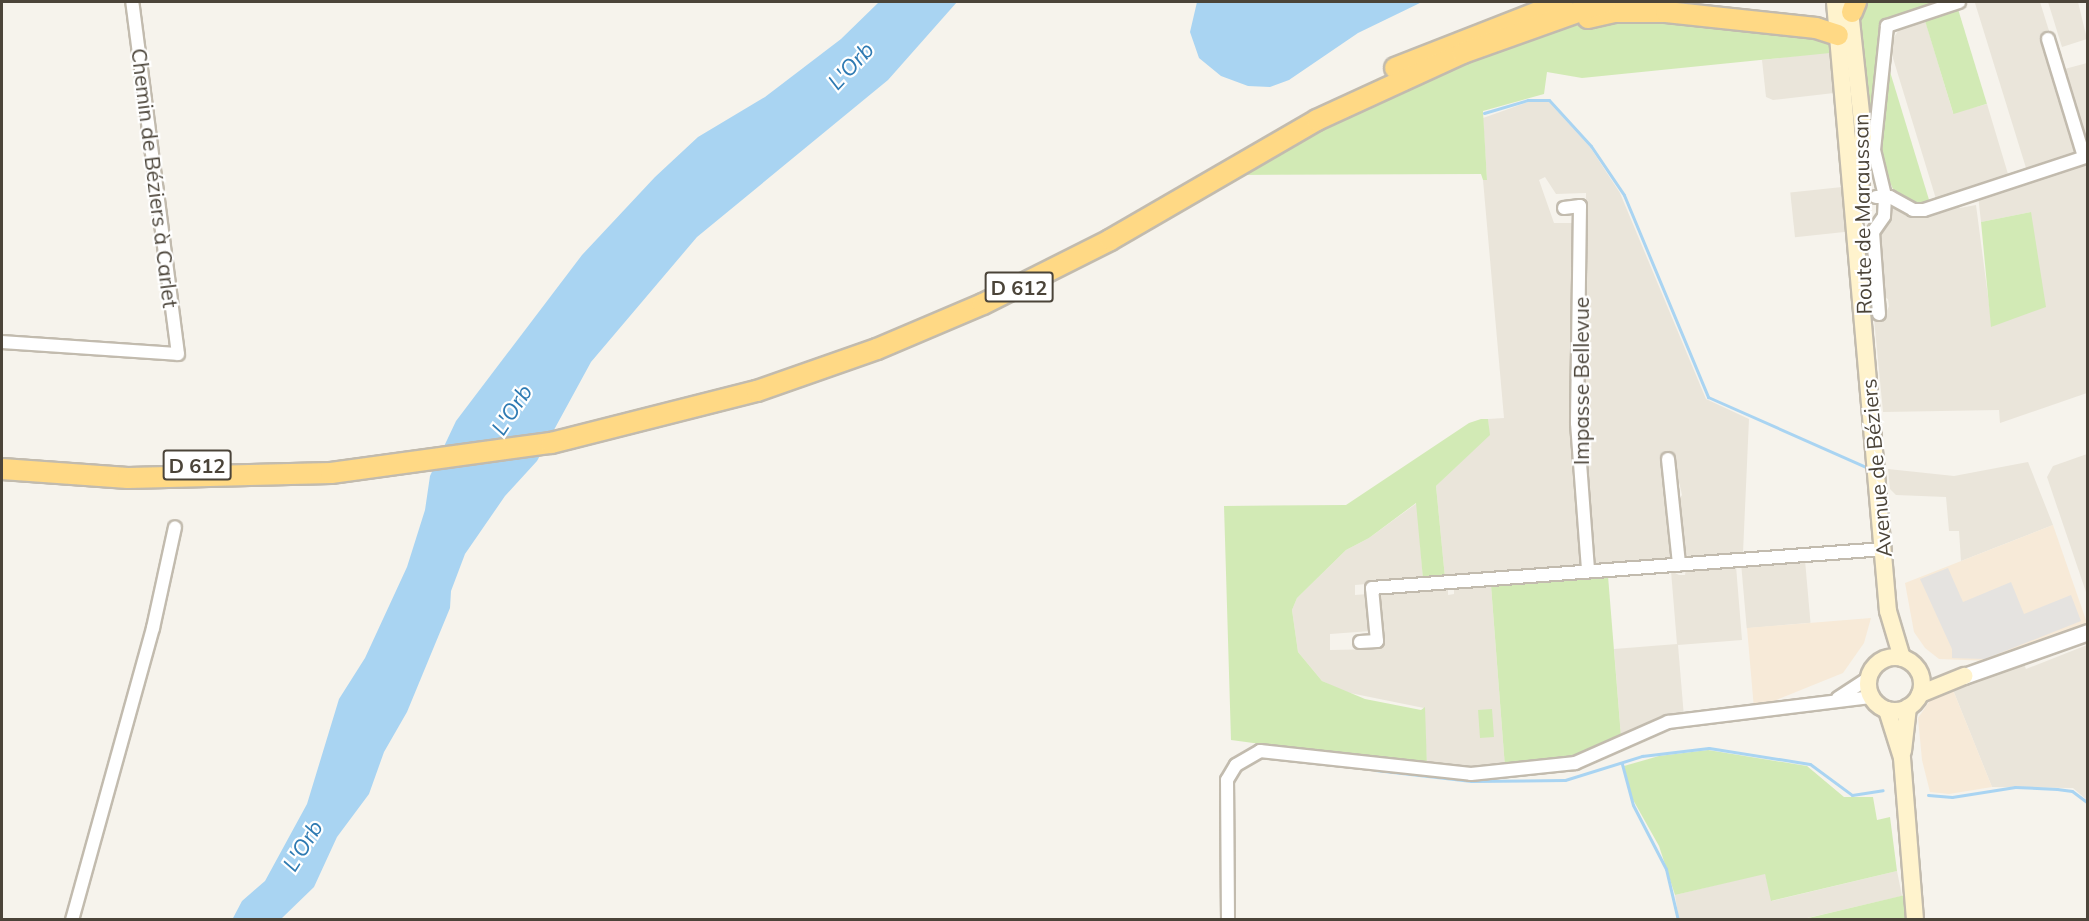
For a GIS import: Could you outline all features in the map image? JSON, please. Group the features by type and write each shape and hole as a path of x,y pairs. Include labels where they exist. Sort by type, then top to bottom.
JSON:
{"highway":[{"path":"1539,2 1506,14 1489,36 1509,44 1590,18 1635,12 1816,28 1838,35"},
{"name":"D 612","path":"2,469 128,478 215,478 393,460 602,425 792,380 938,325 1102,245 1317,120 1563,2"},
{"name":"D 612","path":"1489,36 1606,2"},
{"name":"D 612","path":"2,455 120,464 214,465 393,460"}],"main road":[{"name":"Route de Maraussan","path":"1848,4 1838,35 1864,325"},
{"name":"Route de Maraussan","path":"1848,4 1863,131 1860,208 1864,325"},
{"name":"Avenue de Béziers","path":"1864,325 1888,610 1882,660"},
{"name":"Avenue de Béziers","path":"1888,610 1902,658"},
{"path":"1902,758 1887,710 1872,697 1869,678 1882,660 1902,658 1920,673 1964,676"},
{"path":"1920,673 1920,694"},
{"path":"1915,920 1902,758 1908,708 1920,694 1964,676"},
{"path":"1887,710 1908,708"}],"street":[{"name":"Chemin de Béziers à Carlet","path":"2,342 177,354 132,2"},
{"path":"1879,314 1873,232 1884,216 1874,150 1887,26 1959,2"},
{"path":"1860,189 1913,210 1924,210 2086,157 2048,39"},
{"path":"1860,208 1881,197"},
{"name":"Impasse Bellevue","path":"1564,208 1580,206 1577,423 1588,571"},
{"path":"1668,459 1678,564"},
{"path":"72,920 153,628 175,527"},
{"path":"1360,642 1377,641 1372,588 1883,549"},
{"path":"1964,676 2088,632"},
{"path":"1837,699 1869,678"},
{"path":"1228,920 1227,780 1236,765 1260,752 1471,774 1575,763 1668,722 1769,711 1837,699 1872,697"}],"shaded area":[{"path":"2040,2 2050,34 2042,37 2077,148 2073,154 2026,168 1975,3"},
{"path":"2048,2 2078,2 2087,39 2062,47"},
{"path":"1925,20 1953,113 1987,104 2008,174 1936,199 1889,45 1900,28"},
{"path":"1830,52 1834,93 1773,100 1766,97 1762,60"},
{"path":"2087,63 2087,150 2061,70"},
{"path":"1531,101 1548,101 1590,147 1620,193 1706,399 1749,419 1743,553 1690,558 1682,550 1677,502 1682,495 1673,456 1673,559 1598,565 1593,560 1583,428 1586,193 1556,194 1545,177 1539,180 1554,223 1574,223 1575,370 1571,427 1581,562 1577,567 1445,578 1436,486 1489,435 1488,419 1504,418 1483,180 1487,179 1483,118"},
{"path":"2087,162 2087,393 2000,423 1999,410 1883,412 1874,319 1884,318 1889,306 1888,299 1883,297 1877,233 1889,221 1891,205 1922,216 1956,205 1960,208 1976,205 1992,327 2031,212 1981,222 1978,195"},
{"path":"1842,187 1847,232 1795,237 1790,192"},
{"path":"2088,454 2087,595 2047,477 2053,466"},
{"path":"2028,462 2053,525 1961,561 1959,531 1949,531 1946,497 1896,495 1890,489 1888,469 1954,476"},
{"path":"1417,503 1423,579 1355,585 1355,595 1368,594 1371,631 1330,634 1330,650 1382,649 1377,594 1448,588 1448,595 1454,594 1454,588 1491,585 1505,767 1427,766 1424,708 1345,692 1322,681 1298,652 1292,610 1297,598 1346,550 1369,538"},
{"path":"2053,525 2087,623 1991,661 1939,659 1925,648 1914,632 1905,583"},
{"path":"1805,560 1810,623 1747,628 1741,566"},
{"path":"1736,566 1742,640 1678,645 1684,717 1649,723 1621,737 1614,649 1677,644 1671,571 1685,575 1686,569"},
{"path":"1948,568 1963,602 2011,582 2024,614 2071,595 2081,621 1985,659 1952,658 1952,649 1920,579"},
{"path":"1871,618 1864,643 1843,673 1754,709 1747,628"},
{"path":"2087,645 2087,800 2073,788 1992,787 1953,690 2023,662 2026,669"},
{"path":"1953,690 1992,787 1949,794 1930,792 1922,760 1918,718 1931,699"},
{"path":"1897,871 1902,896 1803,919 1679,920 1675,895 1765,873 1772,901"}],"green space":[{"path":"1868,2 1950,2 1891,19 1869,156 1858,32 1859,15"},
{"path":"1958,9 1987,104 1953,114 1925,19"},
{"path":"1616,16 1828,35 1830,53 1582,78 1547,72 1544,94 1483,111 1487,180 1483,180 1481,174 1231,175 1404,87 1566,28"},
{"path":"1884,52 1930,203 1919,206 1895,194 1878,154"},
{"path":"2031,212 2046,307 1991,327 1981,222"},
{"path":"1488,419 1490,435 1436,486 1445,578 1423,579 1416,503 1369,538 1346,550 1297,598 1292,610 1298,652 1322,681 1365,699 1421,710 1425,707 1427,766 1231,740 1224,506 1346,505 1469,423"},
{"path":"1608,576 1621,737 1573,759 1505,767 1491,585"},
{"path":"1492,709 1494,737 1480,738 1478,710"},
{"path":"1708,750 1807,766 1844,797 1873,797 1877,820 1890,817 1897,871 1771,901 1765,874 1675,895 1659,846 1632,798 1624,766 1659,756"},
{"path":"1905,895 1908,919 1800,920"}],"water":[{"name":"L'Orb","path":"879,2 957,2 888,80 697,237 591,362 537,461 505,496 465,554 451,591 450,608 407,712 384,752 369,794 337,837 314,887 281,919 232,920 242,901 265,881 307,804 339,699 365,658 407,567 425,510 430,476 456,421 582,255 655,177 698,137 765,97 841,39"},
{"path":"1197,2 1422,2 1358,33 1289,80 1270,87 1248,86 1221,76 1199,58 1190,32"}],"waterway":[{"path":"1484,113 1528,100 1549,100 1591,146 1624,195 1708,397 1866,467"},
{"path":"1375,770 1471,781 1565,780 1642,756 1709,748 1810,764 1852,795 1883,790"},
{"path":"1622,764 1633,805 1666,869 1678,920"},
{"path":"1928,795 1952,797 2015,787 2057,789 2072,791 2088,803"}]}
